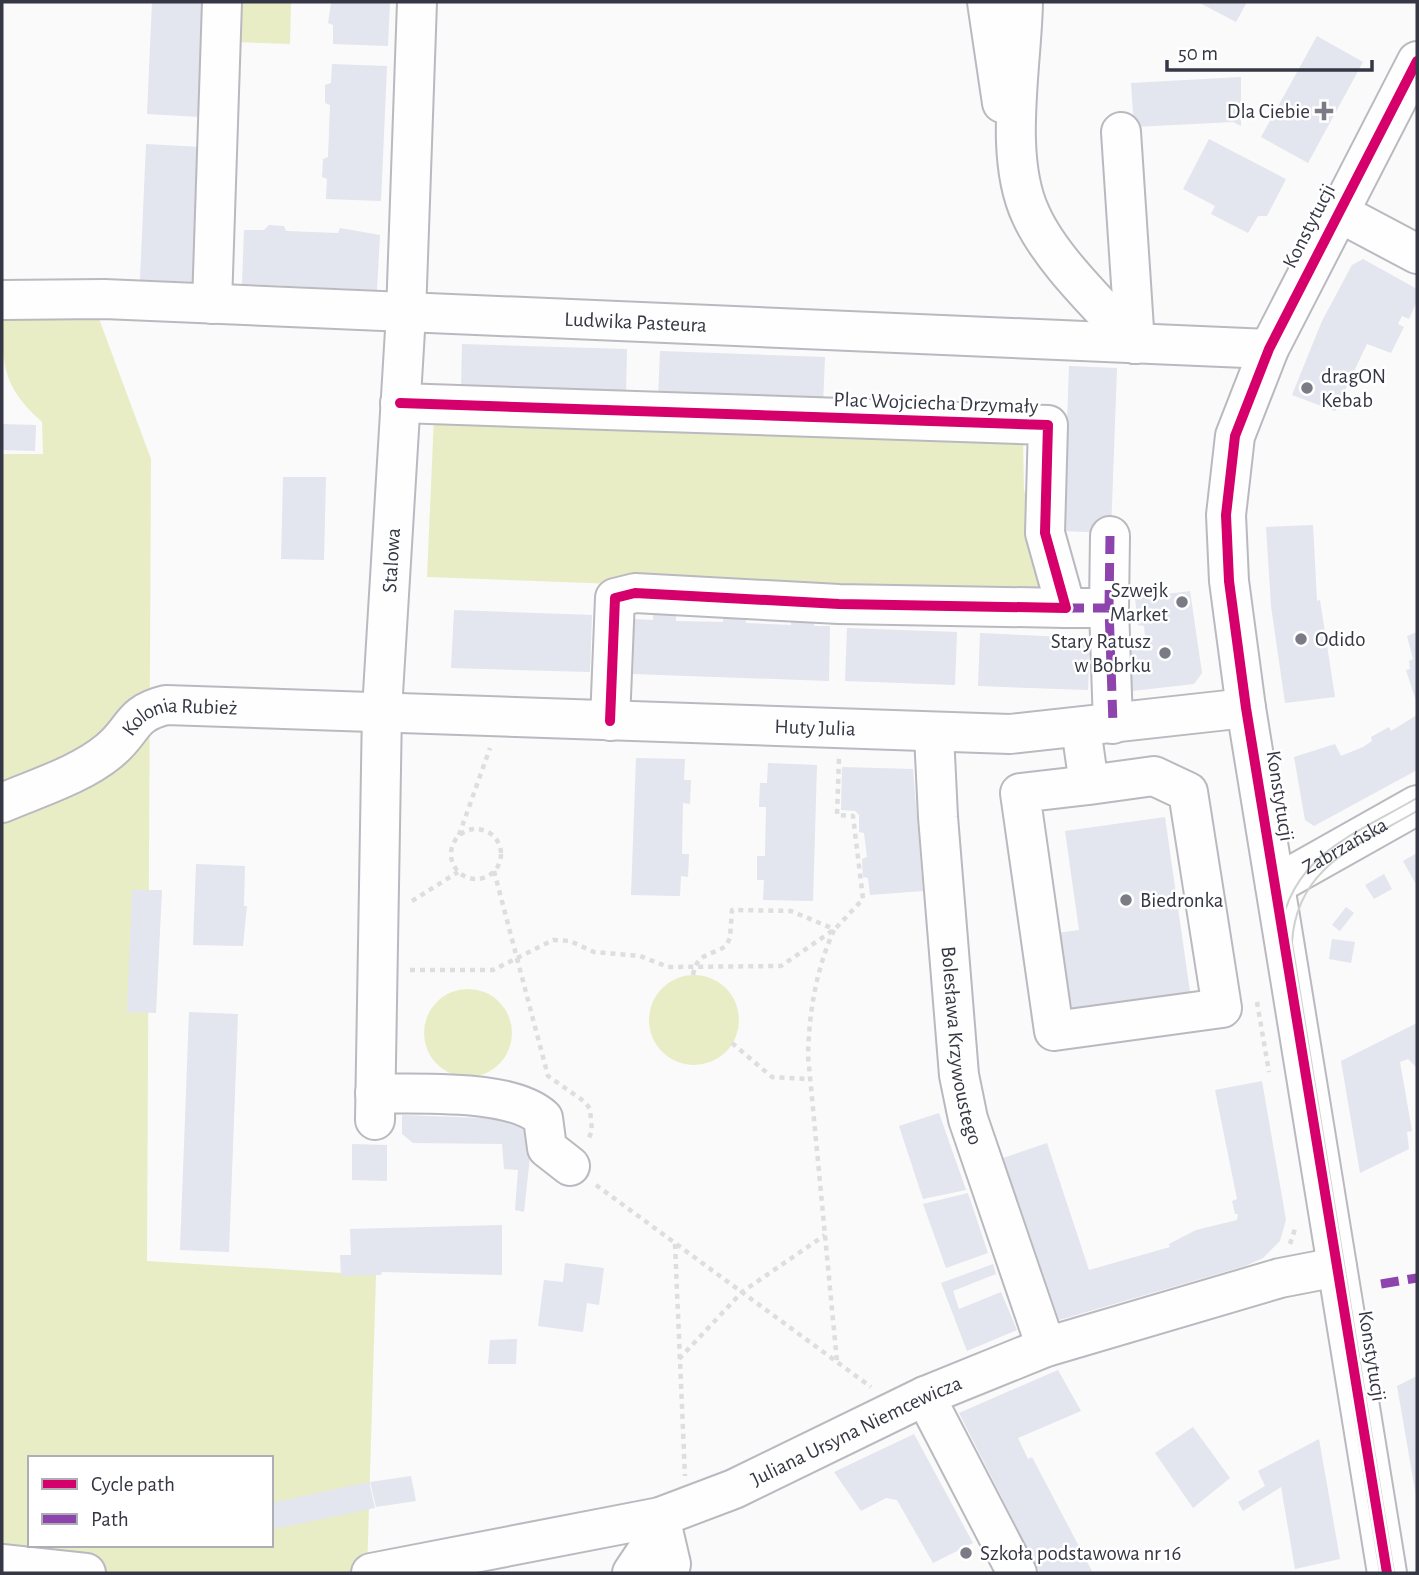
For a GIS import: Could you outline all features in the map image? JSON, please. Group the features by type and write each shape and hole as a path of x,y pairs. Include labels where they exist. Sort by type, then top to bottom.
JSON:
{"street":[{"path":"212,304 222,2"},
{"name":"Stalowa","path":"417,2 406,314 382,710 375,1106 505,1098 531,1106 543,1118 547,1148 570,1166"},
{"path":"987,2 1003,109 1017,146"},
{"path":"1023,2 1017,146 1022,192 1031,217 1059,257 1135,344"},
{"name":"Konstytucji","path":"1387,1573 1246,708 1229,581 1226,515 1235,436 1269,349 1417,61"},
{"path":"1121,132 1135,344"},
{"path":"1338,212 1417,254"},
{"name":"Ludwika Pasteura","path":"2,300 104,299 1269,349"},
{"name":"Plac Wojciecha Drzymały","path":"400,403 1048,425 1045,533 1066,608"},
{"path":"1089,785 1109,608 1110,536"},
{"path":"610,721 615,598 625,595 635,593 839,604 1109,608"},
{"name":"Kolonia Rubież","path":"2,803 70,774 108,752 138,716 156,707 166,705 382,710"},
{"name":"Huty Julia","path":"382,710 934,734 1010,734 1246,708"},
{"name":"Bolesława Krzywoustego","path":"934,734 959,1075 968,1119 1046,1347"},
{"path":"1154,776 1188,792 1222,1008 1054,1031 1020,793 1089,785 1154,776"},
{"name":"Zabrzańska","path":"1275,885 1417,806"},
{"name":"Juliana Ursyna Niemcewicza","path":"371,1573 665,1544 734,1489 925,1396 1046,1347 1280,1278 1338,1267"},
{"path":"925,1396 1017,1573"},
{"path":"632,1573 646,1552 665,1544"},
{"path":"2,1564 86,1573"}],"path":[{"path":"491,742 451,854 458,872 476,879 494,871"},
{"path":"378,969 493,970 553,940 570,941 594,952 630,955 654,964 694,972 781,967 835,929 863,899 853,816 837,815 839,758"},
{"path":"458,836 475,829 493,836 500,853 494,871 548,1076 585,1102 593,1119 590,1138 570,1166 868,1385"},
{"path":"400,909 458,872"},
{"path":"694,972 704,953 726,946 730,938 732,910 792,911 835,929"},
{"path":"835,929 824,951 809,1015 810,1079 837,1362"},
{"path":"1256,996 1270,1076"},
{"path":"732,1043 772,1077 810,1079"},
{"path":"1287,1248 1297,1222"},
{"path":"679,1359 742,1292 825,1235"},
{"path":"675,1244 686,1487"}],"green space":[{"path":"238,2 291,2 290,44 237,42"},
{"path":"2,315 98,316 151,459 147,1261 376,1275 367,1573 2,1573 2,454 43,454 42,422 19,398 12,386 4,362"},
{"path":"434,416 1023,438 1024,490 1042,540 1044,600 427,577"},
{"path":"694,975 711,978 726,988 736,1003 739,1020 736,1037 726,1052 711,1062 694,1065 677,1062 662,1052 652,1037 649,1020 652,1003 662,988 677,978"},
{"path":"468,989 485,992 499,1002 509,1016 512,1033 509,1050 499,1064 485,1074 468,1077 451,1074 437,1064 427,1050 424,1033 427,1016 437,1002 451,992"}],"building":[{"path":"152,2 212,2 201,117 147,114"},
{"path":"390,2 388,46 333,44 333,25 328,23 331,3"},
{"path":"1198,2 1247,2 1236,22"},
{"path":"1317,36 1363,62 1308,163 1261,137"},
{"path":"332,64 387,66 381,201 326,199 327,179 322,177 323,159 328,157 330,105 325,103 325,85 331,83"},
{"path":"1241,77 1241,126 1233,122 1134,127 1131,83"},
{"path":"1209,139 1286,179 1267,216 1258,216 1248,233 1211,214 1215,206 1183,189"},
{"path":"146,144 201,147 194,282 140,280"},
{"path":"269,225 284,226 286,231 338,233 340,228 380,235 377,290 242,284 244,230 264,230"},
{"path":"1363,259 1417,289 1417,301 1409,319 1402,316 1398,324 1404,327 1391,353 1367,344 1335,411 1292,395 1322,321 1352,265"},
{"path":"462,344 627,349 626,397 461,391"},
{"path":"660,351 825,357 823,405 658,398"},
{"path":"1069,366 1117,368 1111,533 1063,531"},
{"path":"2,424 36,425 35,451 2,450"},
{"path":"283,477 326,477 324,560 281,559"},
{"path":"1313,525 1317,601 1320,600 1335,697 1285,703 1271,606 1266,527"},
{"path":"1190,591 1202,673 1194,684 1132,691 1124,638 1145,636 1144,626 1138,625 1135,598"},
{"path":"454,610 592,615 590,672 451,668"},
{"path":"653,612 676,614 676,621 723,622 723,615 746,616 746,623 791,625 791,618 814,619 814,626 830,626 829,681 633,674 634,619 653,620"},
{"path":"847,628 957,632 955,685 845,681"},
{"path":"1417,632 1417,704 1406,670 1410,669 1409,661 1413,659 1407,636"},
{"path":"980,633 1090,638 1088,690 978,686"},
{"path":"1417,715 1417,770 1314,826 1305,820 1294,757 1335,744 1341,756 1363,747 1372,741 1371,737 1389,727 1391,731"},
{"path":"636,758 685,759 684,780 691,780 690,804 683,803 682,854 689,854 688,877 681,876 680,896 631,895"},
{"path":"768,763 817,765 813,901 763,900 764,880 757,880 757,856 765,856 766,807 759,807 760,783 767,783"},
{"path":"842,767 913,769 923,891 870,895 868,878 863,877 862,859 867,857 864,833 859,832 859,815 855,811 841,810"},
{"name":"Biedronka","path":"1165,817 1190,992 1068,1009 1057,933 1079,930 1065,831"},
{"path":"1417,853 1417,886 1403,861"},
{"path":"196,864 245,866 244,906 247,906 243,946 193,945"},
{"path":"1384,874 1392,889 1374,899 1365,885"},
{"path":"132,890 162,890 156,1013 127,1012"},
{"path":"1346,907 1354,913 1340,931 1332,925"},
{"path":"1332,939 1355,942 1351,963 1329,959"},
{"path":"189,1012 238,1014 229,1252 180,1250"},
{"path":"1417,1023 1417,1068 1408,1059 1400,1062 1412,1131 1407,1132 1409,1149 1360,1173 1341,1061"},
{"path":"1262,1081 1286,1220 1280,1241 1263,1258 1245,1266 1059,1320 1003,1158 1047,1143 1089,1270 1170,1247 1169,1244 1196,1230 1237,1220 1238,1214 1235,1214 1232,1201 1237,1199 1215,1090"},
{"path":"939,1113 966,1190 923,1199 899,1126"},
{"path":"402,1115 534,1120 524,1212 515,1210 518,1170 504,1169 502,1144 413,1143 402,1134"},
{"path":"352,1144 387,1145 387,1181 352,1180"},
{"path":"968,1193 988,1253 946,1268 923,1204"},
{"path":"502,1225 502,1275 382,1272 381,1275 341,1276 340,1255 351,1255 350,1229"},
{"path":"565,1263 604,1268 599,1305 587,1303 583,1332 538,1326 544,1280 563,1282"},
{"path":"993,1264 996,1274 953,1291 959,1309 1001,1292 1017,1330 967,1351 941,1283"},
{"path":"517,1339 516,1364 488,1364 490,1340"},
{"path":"1058,1370 1081,1411 1018,1438 1028,1459 1032,1457 1093,1573 1040,1573 959,1413"},
{"path":"1417,1376 1417,1495 1416,1496 1397,1386"},
{"path":"1193,1427 1230,1478 1193,1508 1155,1453"},
{"path":"914,1434 973,1543 933,1563 897,1500 886,1498 861,1511 834,1472"},
{"path":"1319,1439 1340,1559 1295,1569 1281,1487 1243,1511 1238,1502 1265,1486 1258,1471"},
{"path":"411,1476 416,1501 376,1507 370,1482"},
{"path":"369,1482 375,1508 275,1529 273,1503"}],"tram line":[{"path":"1380,1573 1279,943 1284,914 1294,889 1308,869 1346,838 1417,798"},
{"path":"1394,1573 1292,943 1296,917 1305,895 1318,876 1353,847 1417,811"}],"marked path":[{"path":"1109,608 1110,536"},
{"path":"1066,608 1109,608 1113,724"},
{"path":"1381,1284 1417,1278"}],"cycle path":[{"path":"1387,1573 1246,708 1229,581 1226,515 1235,436 1269,349 1417,61"},
{"path":"400,403 1048,425 1045,533 1066,608 839,604 635,593 615,598 610,721"}],"place":[{"name":"Dla Ciebie","path":"1324,111"},
{"name":"dragON Kebab","path":"1307,388"},
{"name":"Szwejk Market","path":"1182,602"},
{"name":"Odido","path":"1301,639"},
{"name":"Stary Ratusz w Bobrku","path":"1165,653"},
{"name":"Biedronka","path":"1126,900"},
{"name":"Szkoła podstawowa nr 16","path":"966,1553"}]}
